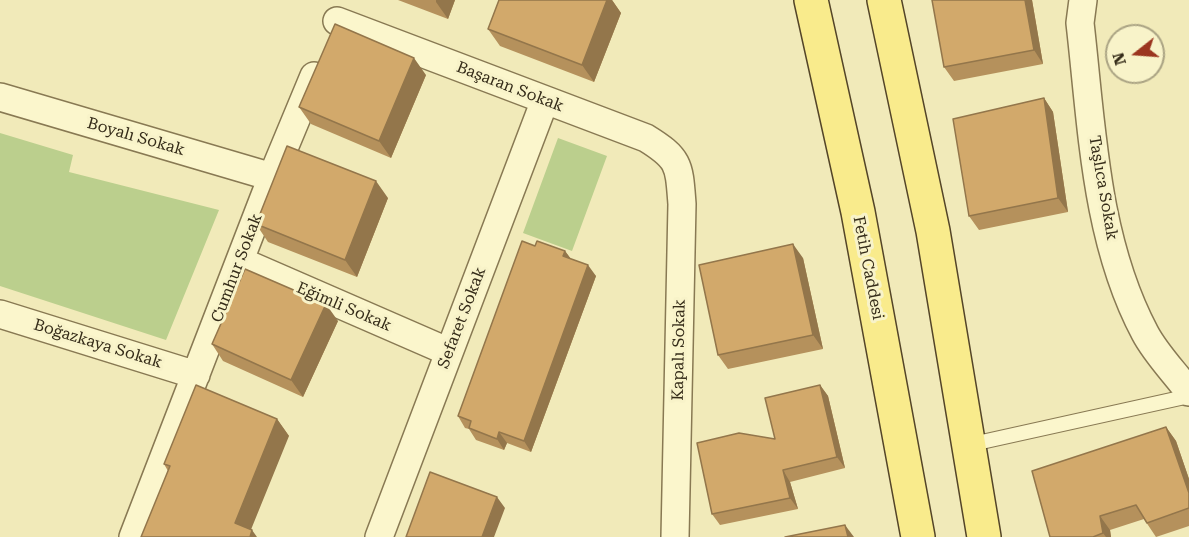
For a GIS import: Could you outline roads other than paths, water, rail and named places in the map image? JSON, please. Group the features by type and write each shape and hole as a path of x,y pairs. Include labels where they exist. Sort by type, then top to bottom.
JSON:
{"main road":[{"name":"Fetih Caddesi","path":"811,0 858,212 918,537"},
{"path":"884,0 933,231 984,537"}],"street":[{"name":"Taşlıca Sokak","path":"1083,0 1080,23 1100,194 1110,240 1126,288 1146,335 1189,394"},
{"name":"Başaran Sokak","path":"334,29 545,100 646,138 664,150 677,163"},
{"name":"Cumhur Sokak","path":"133,537 272,177 334,29"},
{"name":"Boyalı Sokak","path":"0,97 272,177"},
{"name":"Sefaret Sokak","path":"379,537 545,100"},
{"name":"Kapalı Sokak","path":"675,537 682,204 677,163"},
{"name":"Eğimli Sokak","path":"240,261 449,352"},
{"name":"Boğazkaya Sokak","path":"0,314 196,375"}],"lane":[{"path":"968,445 1189,394"}]}
